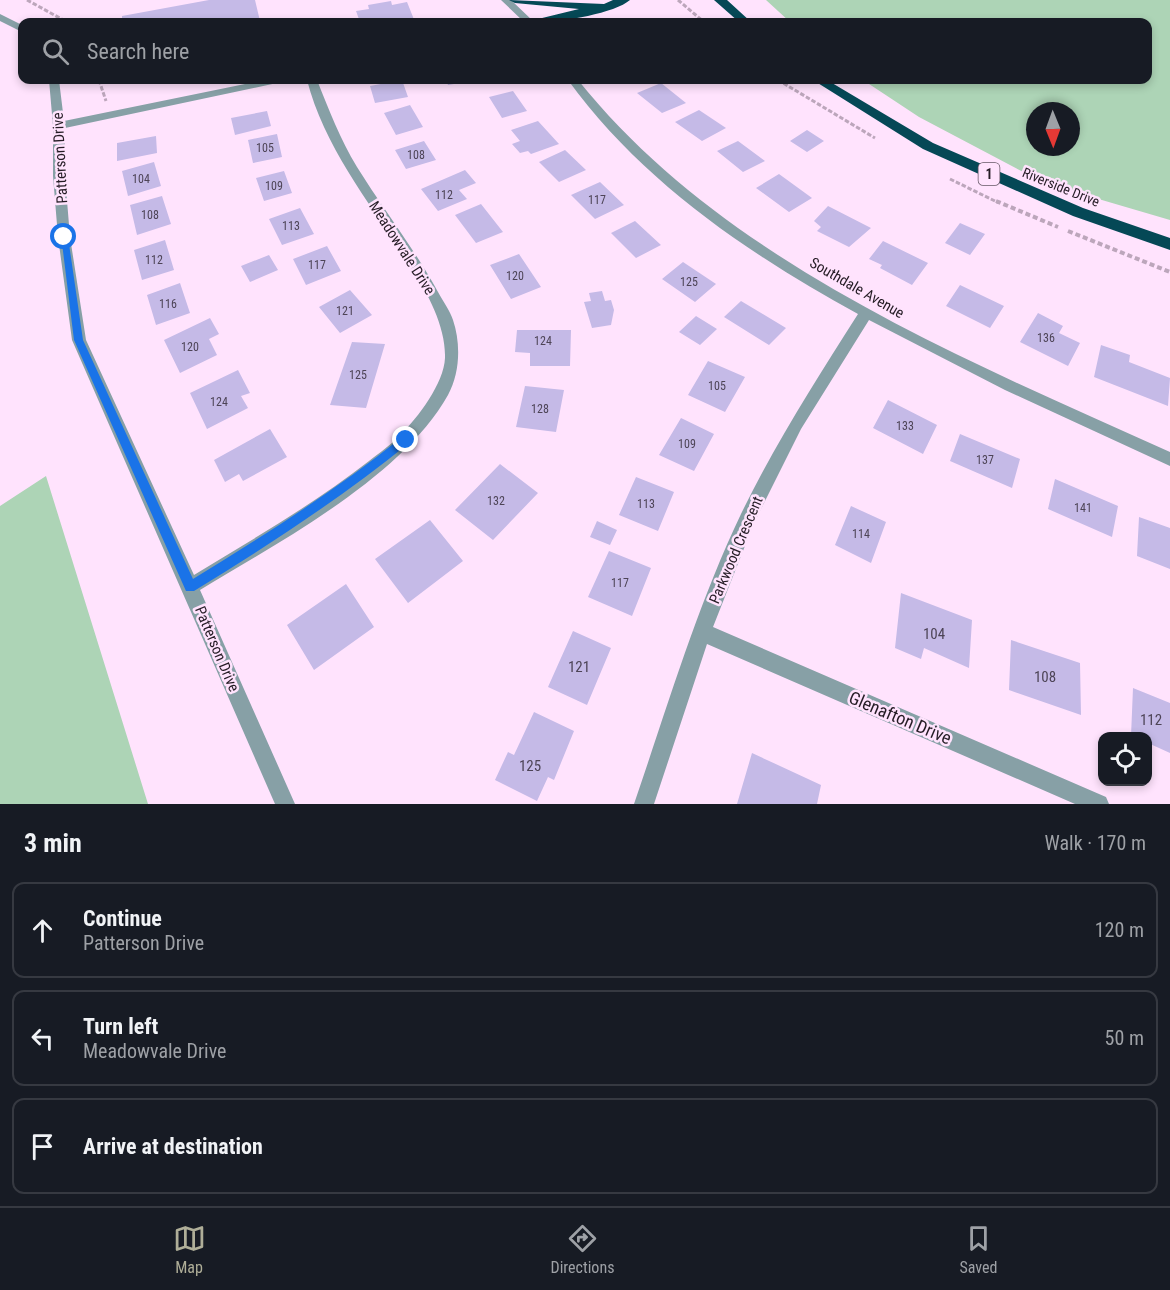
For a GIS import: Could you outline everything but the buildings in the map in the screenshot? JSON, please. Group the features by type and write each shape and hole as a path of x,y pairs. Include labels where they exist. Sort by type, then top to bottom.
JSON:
{"highway":[{"path":"515,0 554,5 605,7"},
{"path":"556,18 605,7 624,0"},
{"path":"720,0 741,18"},
{"name":"Riverside Drive","path":"826,84 928,146 1078,212 1170,244"}],"street":[{"path":"506,0 525,18"},
{"path":"0,17 18,27"},
{"name":"Patterson Drive","path":"54,84 59,126 59,176 64,237 78,340 285,804"},
{"path":"59,126 258,84"},
{"name":"Meadowvale Drive","path":"190,587 327,500 406,440 442,392 452,358 446,320 419,269 334,138 314,84"},
{"name":"Southdale Avenue","path":"577,84 639,154 686,194 792,269 866,314 1011,387 1170,459"},
{"name":"Parkwood Crescent","path":"644,804 702,632 747,520 796,424 866,314"},
{"name":"Glenafton Drive","path":"702,632 1099,804"}],"path":[{"path":"27,0 60,18"},
{"path":"678,0 699,18"},
{"path":"100,84 107,104"}],"green space":[{"path":"766,0 1170,0 1170,220 1044,183 919,117 869,84 1152,84 1152,18 786,18"},
{"path":"46,476 148,804 0,804 0,506"}],"route":[{"path":"64,237 78,340 190,587 283,530 353,483 406,440"}]}
